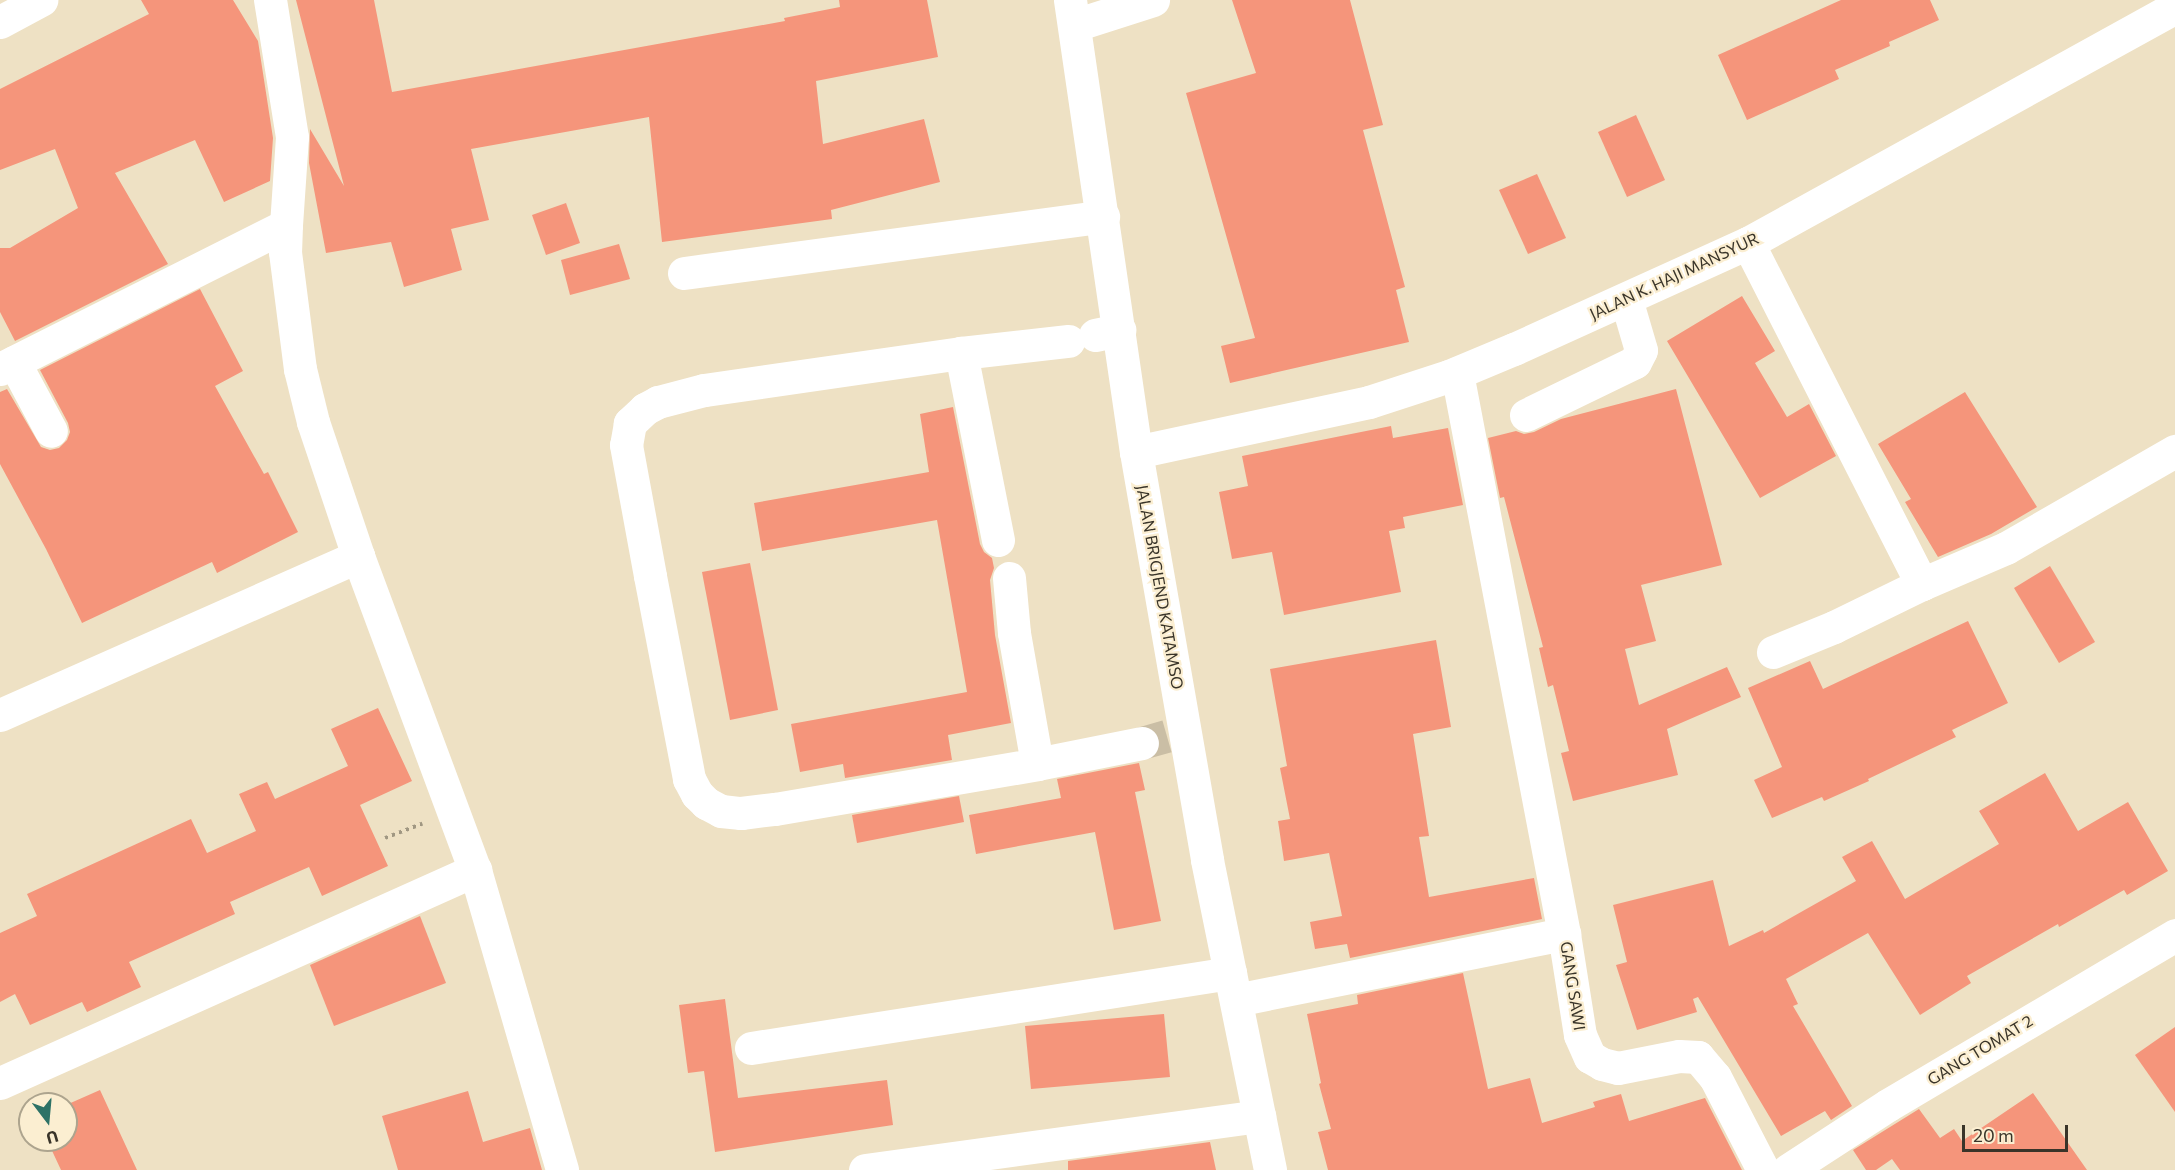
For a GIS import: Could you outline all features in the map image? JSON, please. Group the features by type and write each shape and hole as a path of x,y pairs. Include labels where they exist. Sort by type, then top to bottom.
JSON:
{"street":[{"path":"0,22 41,0"},
{"path":"270,0 292,137 285,252 300,369 316,432 358,556 475,870 561,1170"},
{"path":"1072,13 1153,0"},
{"name":"JALAN BRIGJEND KATAMSO","path":"1072,13 1103,216 1094,335 1136,452 1164,736 1233,987 1270,1170"},
{"name":"JALAN K. HAJI MANSYUR","path":"1136,452 1369,402 1458,373 1748,243 2171,17"},
{"path":"684,273 1103,216"},
{"path":"51,431 7,365 286,225"},
{"path":"1748,243 1922,584"},
{"path":"1526,415 1635,362 1641,350 1626,299"},
{"path":"1094,335 704,390 658,402 645,409 630,423 626,445 689,779 697,794 706,803 721,811 741,813 775,809 1037,764 1164,736"},
{"path":"962,353 998,540"},
{"path":"1458,373 1564,934"},
{"path":"1773,652 1834,627 1922,584 2006,548 2175,451"},
{"path":"0,715 358,556"},
{"path":"1009,578 1014,633 1037,764"},
{"path":"0,1083 475,870"},
{"name":"GANG SAWI","path":"751,1048 1233,987 1564,934 1580,1035 1590,1057 1602,1064 1618,1068 1679,1056 1698,1058 1715,1077 1763,1170"},
{"name":"GANG TOMAT 2","path":"1788,1170 1888,1105 2175,935"},
{"path":"865,1170 1259,1116"}],"building":[{"path":"141,0 233,0 258,41 273,138 270,181 224,202 195,140 115,173 168,264 15,341 0,312 0,248 10,248 78,208 55,149 0,170 0,89 149,14"},
{"path":"296,0 374,0 392,92 785,21 784,18 840,7 839,0 927,0 938,57 816,81 823,144 924,119 940,182 831,210 832,219 662,242 649,117 471,149 489,220 451,229 462,270 404,287 391,242 326,253 309,163 310,129 344,186"},
{"path":"1232,0 1350,0 1383,125 1363,130 1405,287 1396,290 1409,342 1230,383 1221,346 1255,338 1186,93 1256,73"},
{"path":"1841,0 1930,0 1939,20 1889,42 1890,46 1835,70 1839,79 1747,120 1718,55"},
{"path":"1636,115 1665,180 1627,197 1598,132"},
{"path":"1537,174 1566,238 1528,254 1499,190"},
{"path":"566,203 580,243 546,255 532,215"},
{"path":"619,244 630,279 570,295 561,260"},
{"path":"200,289 243,371 215,386 264,474 268,472 298,532 217,573 212,562 82,623 46,549 0,464 0,392 7,389 41,447 50,450 59,448 67,440 70,432 68,423 40,370"},
{"path":"1742,296 1775,351 1755,363 1787,417 1809,404 1836,456 1760,498 1667,341"},
{"path":"1676,389 1722,565 1641,585 1656,641 1625,649 1639,705 1727,667 1741,697 1667,729 1678,775 1573,801 1561,753 1569,751 1553,685 1548,687 1539,648 1543,647 1504,497 1500,498 1488,438 1516,431 1524,434 1534,432 1561,419"},
{"path":"1965,392 2037,507 1991,534 1938,557 1905,502 1911,499 1878,444"},
{"path":"953,407 980,544 984,552 992,558 994,568 990,580 995,635 1011,723 948,735 952,760 845,778 843,764 800,772 791,724 967,692 937,520 762,551 754,503 929,472 920,414"},
{"path":"1391,426 1393,438 1448,428 1463,505 1403,517 1405,528 1389,531 1401,592 1284,615 1272,552 1232,559 1219,492 1248,486 1242,456"},
{"path":"750,563 778,710 730,720 702,572"},
{"path":"2050,566 2095,642 2059,663 2014,588"},
{"path":"1968,621 2008,703 1952,730 1956,737 1868,779 1869,781 1824,801 1822,797 1772,818 1754,780 1782,767 1748,688 1810,661 1823,689"},
{"path":"1436,640 1451,727 1413,734 1429,836 1419,837 1429,897 1534,878 1542,919 1350,958 1347,944 1315,949 1310,922 1342,916 1329,853 1284,861 1278,821 1290,819 1280,768 1287,766 1270,669"},
{"path":"378,708 412,781 360,805 388,866 322,896 309,867 230,902 235,914 129,962 141,987 87,1012 82,1002 30,1025 15,994 0,1002 0,933 37,916 27,894 191,819 207,853 256,831 239,794 267,782 275,799 348,766 331,729"},
{"path":"1139,763 1145,790 1135,792 1161,921 1114,930 1095,832 976,854 969,815 1061,798 1057,779"},
{"path":"2045,773 2078,831 2128,802 2168,871 2127,895 2124,890 2059,927 2058,924 1967,976 1971,983 1920,1015 1868,933 1786,979 1798,1004 1793,1006 1852,1106 1831,1120 1825,1111 1781,1136 1698,997 1693,999 1697,1012 1637,1030 1616,965 1627,962 1613,905 1713,880 1729,946 1763,930 1764,933 1856,881 1842,857 1872,841 1905,899 1999,844 1979,811"},
{"path":"959,796 964,822 857,843 852,815"},
{"path":"420,916 446,983 334,1026 310,965"},
{"path":"1463,973 1488,1089 1530,1078 1542,1123 1595,1107 1593,1102 1621,1094 1629,1121 1705,1098 1742,1170 1328,1170 1318,1132 1331,1129 1319,1084 1321,1083 1307,1014 1358,1004 1357,995"},
{"path":"725,999 738,1098 887,1080 893,1125 715,1152 704,1071 688,1073 679,1005"},
{"path":"1164,1014 1170,1077 1031,1089 1025,1026"},
{"path":"2175,1027 2175,1112 2135,1055"},
{"path":"100,1090 137,1170 61,1170 53,1152 78,1152 78,1100"},
{"path":"468,1091 483,1142 530,1128 542,1170 398,1170 382,1116"},
{"path":"2033,1093 2087,1170 1900,1170 1892,1159 1876,1170 1866,1170 1853,1150 1919,1109 1940,1138 1954,1129 1962,1141"},
{"path":"1210,1142 1216,1170 1068,1170 1068,1161"}],"tunnel":[{"path":"1142,743 1167,736"}]}
